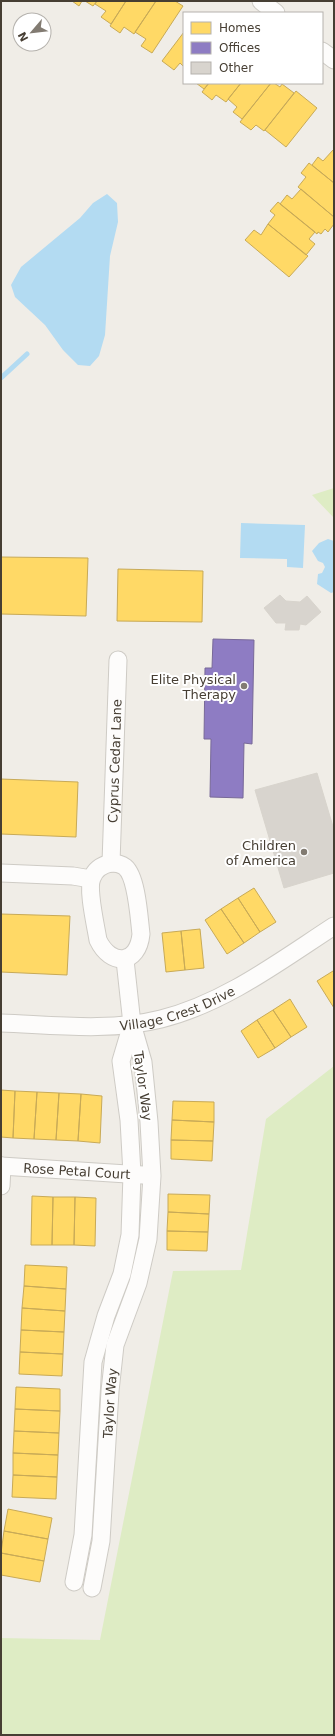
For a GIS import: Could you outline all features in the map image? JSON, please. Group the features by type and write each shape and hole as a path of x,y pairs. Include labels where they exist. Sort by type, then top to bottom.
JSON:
{"street":[{"path":"261,1 275,12"},
{"path":"323,52 334,60"},
{"name":"Cyprus Cedar Lane","path":"111,863 118,660"},
{"path":"111,863 118,863 126,868 130,873 138,912 141,934 140,942 138,948 132,956 125,960 115,958 107,953 98,940 90,888 91,879 101,866 111,863"},
{"path":"1,873 73,876 91,879"},
{"name":"Village Crest Drive","path":"1,1023 88,1027 132,1024 161,1019 190,1010 223,995 258,975 334,926"},
{"path":"125,960 132,1024"},
{"name":"Taylor Way","path":"74,1582 83,1534 93,1362 106,1316 122,1274 130,1235 132,1174 129,1120 121,1061 132,1024"},
{"name":"Taylor Way","path":"92,1588 101,1541 110,1391 115,1345 138,1283 148,1239 152,1176 149,1122 143,1062 132,1024"},
{"path":"1,1186 2,1166"},
{"name":"Rose Petal Court","path":"2,1166 152,1176"}],"green space":[{"path":"334,488 334,518 312,495"},
{"path":"334,1066 334,1735 1,1735 1,1638 100,1640 173,1271 241,1270 266,1119"}],"water":[{"path":"107,194 117,203 118,222 110,256 105,335 99,356 90,366 78,365 63,350 45,325 15,297 11,285 21,267 80,218 93,203"},
{"path":"241,523 305,525 303,568 287,567 287,559 240,558"},
{"path":"328,539 334,541 334,592 331,593 317,584 318,574 322,573 325,567 323,563 318,561 312,551 319,543"}],"building: Homes":[{"path":"72,1 82,1 79,6"},
{"path":"85,1 97,1 93,6"},
{"path":"97,1 126,1 111,24 101,17 106,11 95,4"},
{"path":"126,1 156,1 134,34 124,27 120,33 110,26"},
{"path":"156,1 175,1 183,6 152,53 141,46 146,39 135,32"},
{"path":"183,33 183,66 180,63 174,70 162,61"},
{"path":"197,84 208,84 204,89"},
{"path":"208,84 240,84 226,102 216,95 212,100 202,92"},
{"path":"240,84 270,84 242,119 233,112 237,107 228,99"},
{"path":"270,84 276,84 280,87 282,84 294,93 264,131 256,125 251,130 240,122"},
{"path":"296,91 317,108 286,147 265,130"},
{"path":"333,150 334,183 312,165 318,157 323,161"},
{"path":"309,163 334,183 334,217 298,187 306,177 301,173"},
{"path":"301,189 334,217 334,224 328,232 325,229 321,234 318,232 317,234 280,204 287,195 292,199"},
{"path":"278,202 315,232 309,239 315,244 306,255 268,224 275,215 270,211"},
{"path":"268,224 308,256 289,277 245,240 254,230 261,235"},
{"path":"1,557 88,558 86,616 1,614"},
{"path":"118,569 203,571 202,622 117,621"},
{"path":"1,779 78,782 76,837 1,834"},
{"path":"254,888 276,922 260,932 238,898"},
{"path":"238,898 260,932 244,943 221,909"},
{"path":"221,909 244,943 227,954 205,920"},
{"path":"1,914 70,916 67,975 1,972"},
{"path":"200,929 204,968 185,970 181,931"},
{"path":"181,931 185,970 166,972 162,933"},
{"path":"333,971 334,973 334,1008 317,981"},
{"path":"290,999 307,1027 291,1037 273,1010"},
{"path":"273,1010 291,1037 275,1048 257,1020"},
{"path":"257,1020 275,1048 258,1058 241,1031"},
{"path":"1,1090 15,1091 13,1138 1,1137"},
{"path":"15,1091 37,1092 34,1139 13,1138"},
{"path":"37,1092 59,1093 56,1140 34,1139"},
{"path":"59,1093 81,1094 78,1141 56,1140"},
{"path":"81,1094 102,1096 100,1143 78,1141"},
{"path":"173,1101 214,1102 214,1122 172,1120"},
{"path":"172,1120 214,1122 213,1141 171,1140"},
{"path":"171,1140 213,1141 212,1161 171,1159"},
{"path":"168,1194 210,1195 209,1214 168,1212"},
{"path":"32,1196 53,1197 52,1245 31,1245"},
{"path":"53,1197 75,1197 74,1245 52,1245"},
{"path":"75,1197 96,1198 95,1246 74,1245"},
{"path":"168,1212 209,1214 208,1232 167,1231"},
{"path":"167,1231 208,1232 207,1251 167,1250"},
{"path":"25,1265 67,1267 66,1289 24,1286"},
{"path":"24,1286 66,1289 65,1311 22,1308"},
{"path":"22,1308 65,1311 64,1332 21,1330"},
{"path":"21,1330 64,1332 63,1354 20,1352"},
{"path":"20,1352 63,1354 62,1376 19,1374"},
{"path":"16,1387 60,1389 60,1411 15,1409"},
{"path":"15,1409 60,1411 59,1433 14,1431"},
{"path":"14,1431 59,1433 58,1455 13,1453"},
{"path":"13,1453 58,1455 57,1477 13,1475"},
{"path":"13,1475 57,1477 56,1499 12,1497"},
{"path":"8,1509 52,1518 48,1539 4,1531"},
{"path":"4,1531 48,1539 44,1561 1,1553"},
{"path":"1,1553 44,1561 40,1582 1,1575"}],"building: Offices":[{"path":"213,639 254,640 252,744 244,743 243,798 210,797 211,739 204,739 205,668 212,668"}],"building: Other":[{"path":"280,595 286,601 300,602 307,596 321,612 306,625 300,624 299,630 285,630 286,623 276,623 264,608"},
{"name":"Children of America","path":"317,773 334,830 334,873 284,888 255,790"}],"waterway":[{"path":"1,378 27,354"}],"place":[{"name":"Elite Physical Therapy","path":"244,686"},
{"name":"Children of America","path":"304,852"}]}
